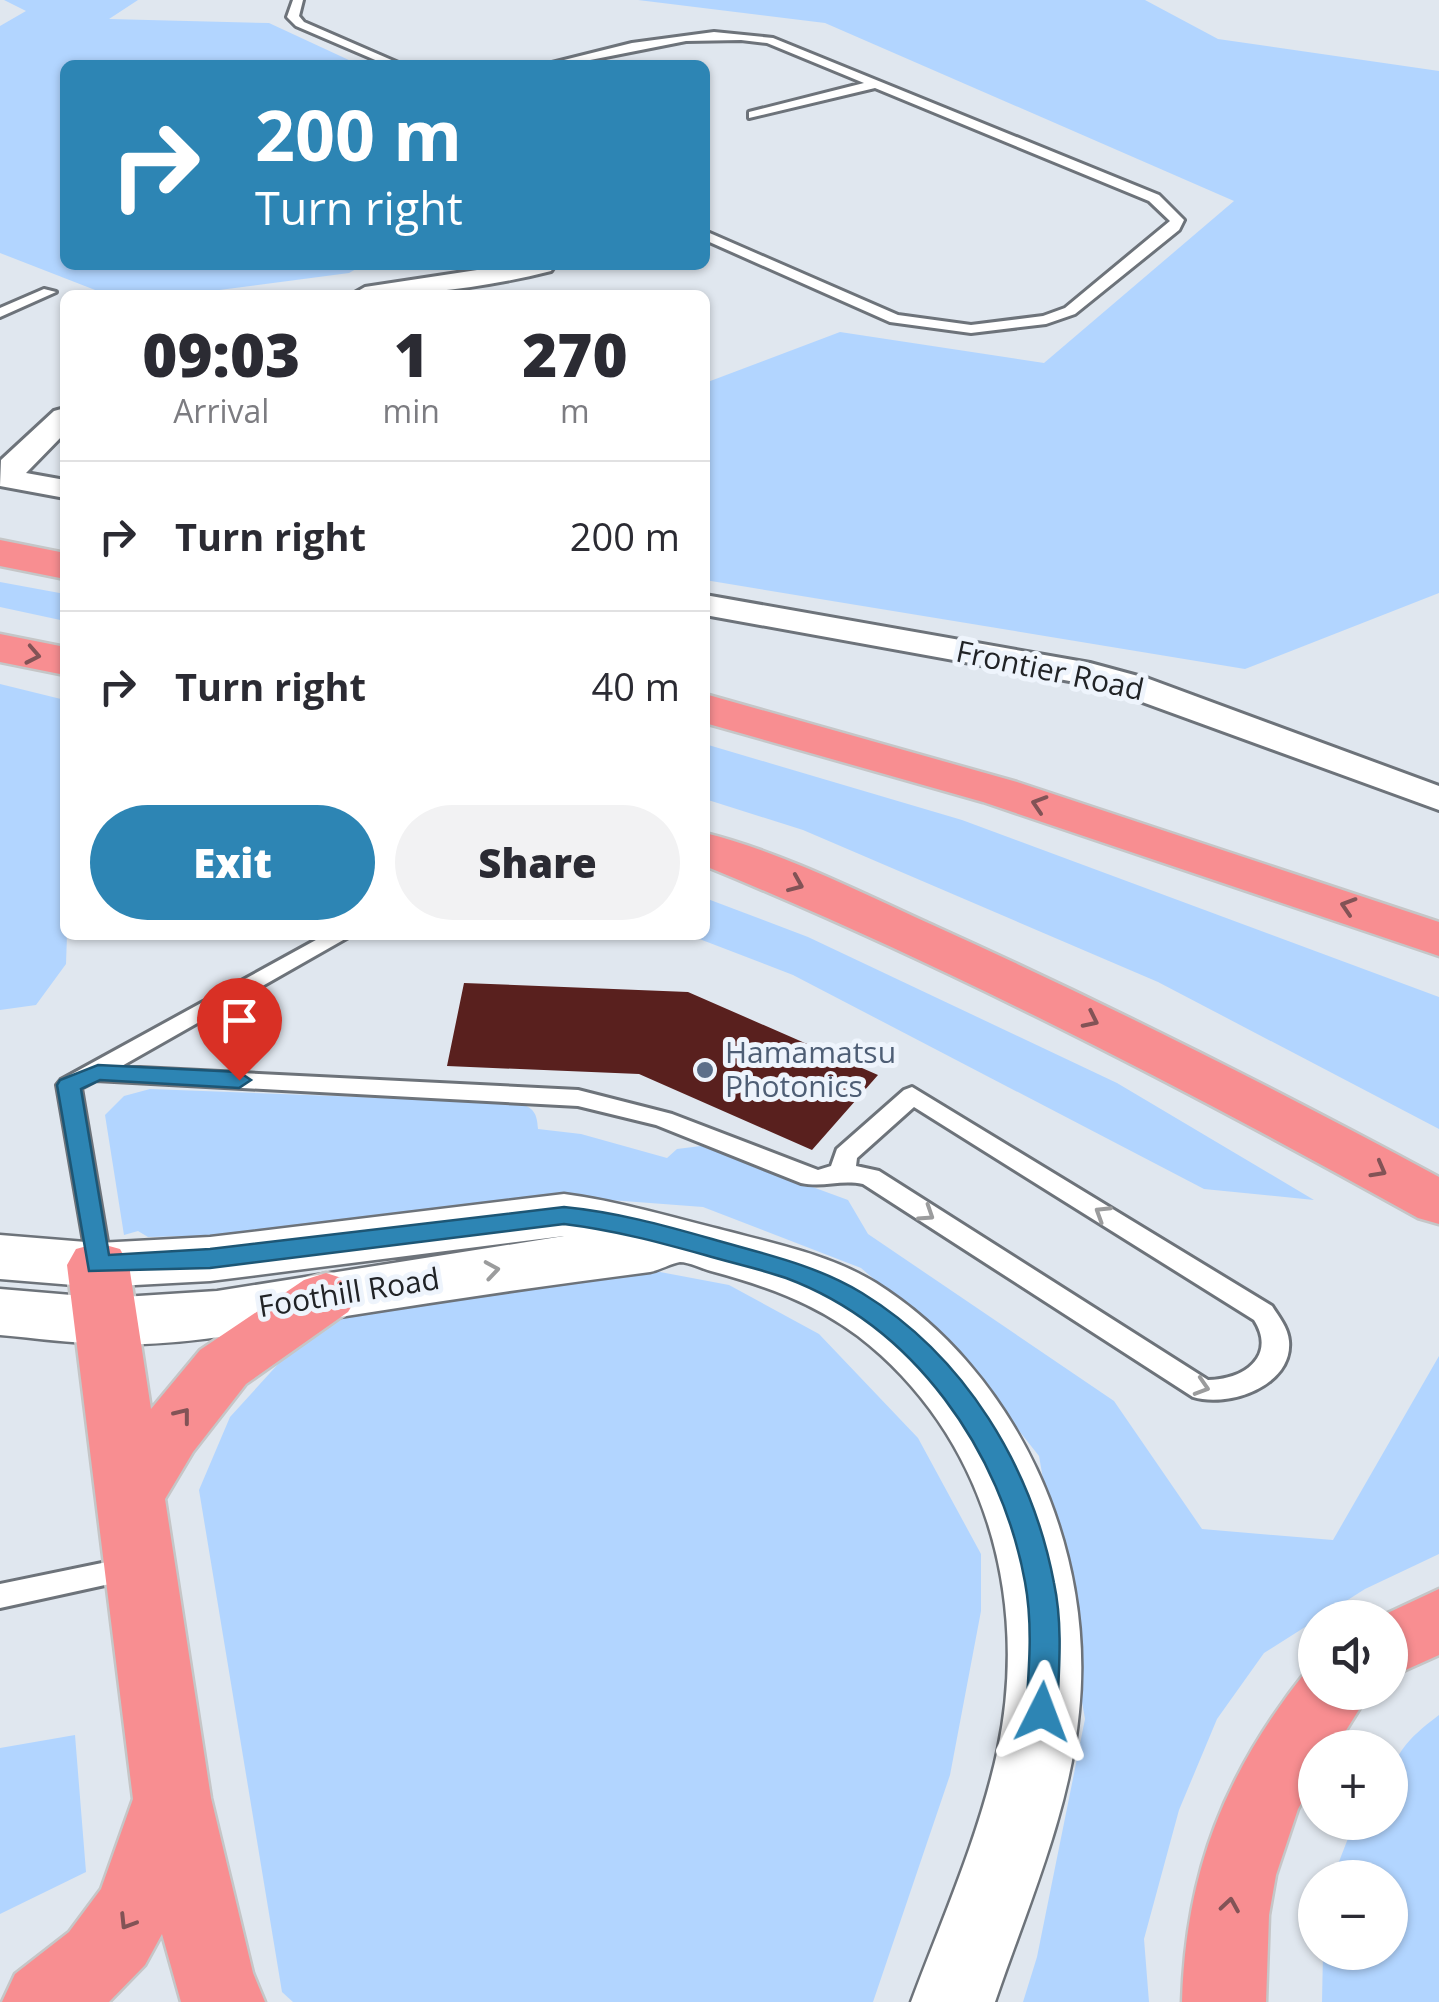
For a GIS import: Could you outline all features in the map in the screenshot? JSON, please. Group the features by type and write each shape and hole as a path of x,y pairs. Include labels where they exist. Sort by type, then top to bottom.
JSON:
{"highway":[{"path":"0,554 60,565"},
{"path":"0,648 60,660"},
{"path":"710,709 1000,792 1439,940"},
{"path":"710,850 923,938 1004,977 1186,1066 1439,1203"},
{"path":"102,1293 172,1798 212,1974 223,2002"},
{"path":"130,1496 169,1434 223,1367 326,1296"},
{"path":"1408,1636 1439,1619"},
{"path":"1224,2002 1223,1957 1242,1846 1286,1754 1319,1710"},
{"path":"44,2002 77,1980 116,1941 141,1900 172,1798"}],"street":[{"path":"404,290 475,281 521,270"},
{"path":"60,422 4,478 60,488"},
{"name":"Frontier Road","path":"710,606 1106,678 1439,799"},
{"name":"Foothill Road","path":"0,1312 102,1293 227,1257 564,1216 616,1221 796,1272 854,1300 910,1344 958,1393 994,1450 1024,1518 1042,1604 1042,1712 1023,1806 953,2002"},
{"name":"Foothill Road","path":"0,1257 102,1293 217,1314 567,1258 697,1245"}],"lane":[{"path":"298,0 292,18 300,24 385,60"},
{"path":"572,60 687,34 733,34 788,45 1154,198 1178,220 1070,312 1046,320 972,329 895,319 710,238"},
{"path":"753,116 879,83"},
{"path":"0,314 49,292"},
{"path":"102,1293 69,1085 332,940"},
{"path":"98,1072 578,1098 654,1114 801,1175 819,1178 842,1170 870,1177 1203,1390 1224,1392 1243,1386 1273,1360 1278,1346 1276,1328 1263,1313 912,1094 846,1155 842,1170"},
{"path":"0,1596 139,1567"}],"shaded area":[{"path":"4,0 138,0 109,19 269,23 349,60 60,60 60,270 354,270 219,290 95,290 0,253 0,26 26,11"},
{"path":"638,0 1145,0 1218,39 1439,71 1439,593 1245,669 710,581 710,381 840,332 1044,363 1234,201 825,23"},
{"path":"0,582 60,593 60,620 0,607"},
{"path":"0,684 60,699 60,940 67,940 66,964 36,1005 0,1010"},
{"path":"710,745 962,820 1439,997 1439,1129 1158,982 803,830 710,801"},
{"path":"710,900 808,937 1117,1083 1314,1200 1204,1189 793,975 702,940 710,940"},
{"path":"150,1089 519,1103 534,1112 538,1129 581,1134 667,1158 677,1149 701,1146 848,1200 868,1234 1114,1401 1202,1529 1333,1540 1439,1356 1439,1554 1348,1600 1298,1600 1298,1631 1264,1653 1217,1719 1179,1810 1144,1939 1149,2002 1023,2002 1037,1957 1085,1719 1039,1456 950,1344 861,1268 703,1207 610,1200 512,1204 190,1246 189,1236 148,1237 138,1231 124,1235 105,1115 124,1096"},
{"path":"623,1265 729,1285 819,1334 918,1438 981,1554 981,1611 950,1775 873,2002 293,2002 282,1992 199,1490 230,1417 290,1351 361,1306"},
{"path":"1439,1715 1439,2002 1322,2002 1323,1970 1408,1970 1408,1860 1340,1860 1347,1840 1408,1840 1408,1743"},
{"path":"75,1735 86,1872 0,1914 0,1748"}],"building":[{"name":"Hamamatsu Photonics","path":"464,983 688,992 878,1075 812,1150 639,1074 447,1066"}],"place":[{"name":"Hamamatsu Photonics","path":"705,1070"}],"route":[{"path":"239,1080 98,1072 69,1085 98,1265 280,1251 564,1216 616,1221 796,1272 854,1300 910,1344 958,1393 994,1450 1024,1518 1040,1585 1045,1642 1042,1712"}]}
